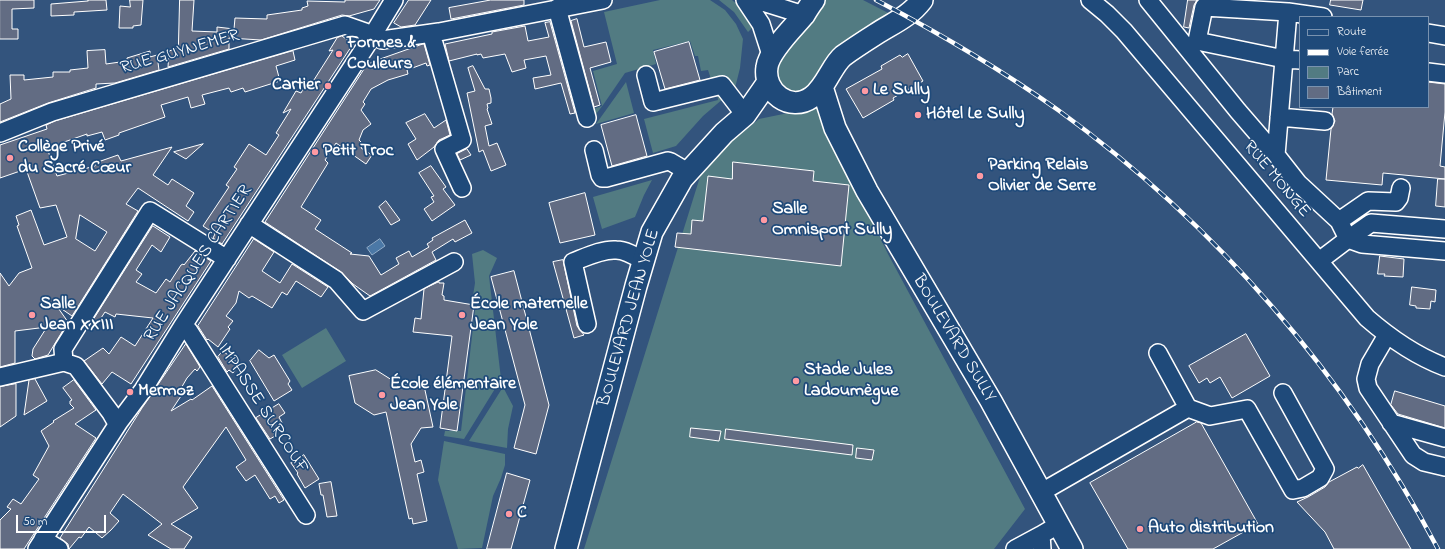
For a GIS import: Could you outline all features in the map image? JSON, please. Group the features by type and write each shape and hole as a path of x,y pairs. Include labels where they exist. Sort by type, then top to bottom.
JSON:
{"main road":[{"name":"BOULEVARD JEAN YOLE","path":"745,115 812,97 822,87 841,58 875,34 900,21 922,2"},
{"path":"768,82 766,74 770,56 809,7"},
{"name":"BOULEVARD JEAN YOLE","path":"566,549 652,232 671,197 688,172 724,133 745,115 768,82"},
{"name":"BOULEVARD SULLY","path":"768,82 774,92 835,128"},
{"name":"BOULEVARD SULLY","path":"822,87 835,128 866,191 991,401 1040,493 1047,536 1072,549"}],"street":[{"name":"RUE JACQUES CARTIER","path":"40,544 119,422 143,390 182,327 373,35 394,0"},
{"name":"RUE GUYNEMER","path":"0,133 52,112 345,25 373,35 382,40 431,33 603,0"},
{"path":"745,0 761,24 770,56"},
{"path":"756,0 809,7"},
{"name":"RUE MONGE","path":"1090,0 1124,31 1367,318 1387,335 1428,360 1445,367"},
{"path":"1148,0 1298,183 1339,221 1348,239 1362,244 1445,251"},
{"path":"1292,60 1197,41 1204,7 1288,12 1316,16"},
{"path":"557,8 587,118"},
{"path":"1276,155 1279,117 1292,60 1288,12"},
{"path":"431,33 462,140 444,149 462,188"},
{"path":"1429,33 1445,36"},
{"path":"1429,72 1445,74"},
{"path":"646,75 653,102 722,85 745,115"},
{"path":"1279,117 1325,121"},
{"path":"594,150 602,178 668,161 688,172"},
{"path":"1339,221 1368,201 1396,202 1399,198 1401,188"},
{"path":"64,362 63,350 150,211 227,259"},
{"path":"1318,261 1371,223 1445,229"},
{"path":"249,224 336,280 363,311 454,262"},
{"path":"587,324 573,262 602,252 617,250 630,253 643,261"},
{"name":"IMPASSE SURCOUF","path":"182,327 189,331 306,516"},
{"path":"1387,335 1370,364 1366,378 1368,388 1413,455 1424,462 1445,467"},
{"path":"1158,353 1188,408 1210,416 1247,409 1293,490 1303,488 1320,478 1325,469 1283,393"},
{"path":"0,377 64,362 76,366 115,420 119,422"},
{"path":"1040,493 1188,408"},
{"path":"1391,423 1445,438"},
{"path":"1015,549 1047,536"},
{"path":"40,544 59,549"}],"green space":[{"path":"660,0 710,0 725,10 736,24 743,39 740,68 735,88 726,75 711,79 708,70 701,71 698,56 695,56 690,41 653,50 656,64 625,73 603,105 590,122 587,111 602,106 593,71 617,64 604,12"},
{"path":"719,0 732,0 746,12 755,25 748,32 734,12"},
{"path":"823,0 863,0 898,18 814,86 797,93 787,90 778,79 774,66"},
{"path":"626,82 634,113 596,124"},
{"path":"717,92 724,98 703,116 676,146 653,153 644,119 718,100"},
{"name":"Stade Jules Ladoumègue","path":"817,107 888,254 1025,509 994,549 584,549 704,164 759,119"},
{"path":"652,180 635,217 602,229 593,197"},
{"path":"483,250 497,258 489,276 501,379 464,439 444,436 445,431 461,431 476,302 472,302 475,283 472,254"},
{"path":"326,328 346,361 302,388 282,355"},
{"path":"503,387 513,406 508,429 507,448 469,441"},
{"path":"444,441 505,454 505,465 493,496 482,548 458,549 438,480"}],"water":[{"path":"380,239 385,246 372,255 367,248"}],"building":[{"path":"0,0 34,0 34,8 12,9 12,29 18,29 18,39 0,39"},
{"path":"88,0 106,0 107,10 74,12 74,15 51,16 51,4"},
{"path":"130,0 143,0 141,25 133,26 133,28 119,28 120,6 130,7"},
{"path":"180,0 194,0 192,31 217,32 217,27 234,29 235,18 267,19 267,15 302,10 302,8 308,6 307,1 345,2 345,0 380,0 374,9 349,16 342,15 261,40 229,38 229,49 168,67 169,51 178,48"},
{"path":"409,0 431,0 415,25 401,27 394,23"},
{"path":"491,0 524,0 524,5 451,19 449,8"},
{"path":"1188,0 1197,0 1194,5 1189,28 1184,27"},
{"path":"1331,0 1363,0 1361,10 1330,5"},
{"path":"577,19 584,47 606,42 611,62 590,68 600,105 594,107 571,21"},
{"path":"550,22 575,113 570,114 561,83 535,89 533,78 551,75 546,56 524,60 526,68 512,72 505,54 483,58 481,54 477,54 449,61 445,44 492,34 492,32 525,26 528,41 549,37 545,23"},
{"path":"342,36 353,44 222,244 213,238 215,234 203,226 229,187 226,185 237,169 234,167 249,144 266,155 279,135 276,133 291,109 283,113 296,91 301,93 308,80 312,83 333,50 329,51 337,38"},
{"path":"689,42 700,80 665,89 654,52"},
{"path":"424,44 430,65 427,66 426,63 407,70 408,74 388,80 371,89 363,102 365,104 361,110 371,124 363,130 359,140 363,144 361,148 372,155 366,164 336,143 325,160 328,163 301,207 321,220 315,229 352,253 350,254 369,256 381,275 399,264 396,258 409,251 412,257 429,247 427,244 433,240 432,238 465,220 472,233 455,242 453,239 432,252 436,260 370,296 353,284 341,272 265,222 366,66 372,62"},
{"path":"105,50 106,64 127,61 127,58 150,51 150,57 157,55 159,70 115,83 96,84 96,88 48,103 0,122 0,104 11,99 10,75 24,75 24,80 53,77 53,72 70,72 70,70 88,68 87,51"},
{"path":"293,51 295,60 276,66 280,81 245,92 243,88 231,92 229,88 202,95 205,104 191,108 188,97 161,105 165,117 119,133 119,135 105,140 102,132 87,136 87,134 47,148 57,176 95,166 95,163 118,155 121,161 172,147 153,175 168,185 172,179 194,193 186,206 194,212 188,221 138,188 126,204 138,211 72,316 56,305 68,322 48,355 35,359 32,356 33,349 47,327 15,331 15,363 0,367 0,273 9,286 19,273 32,268 17,226 19,225 16,216 31,210 44,245 67,237 56,205 40,208 26,169 0,178 0,145 47,129 46,125 55,121","holes":["80,215 107,232 95,251 76,239"]},
{"path":"908,54 923,81 893,98 894,100 863,118 846,89 882,69 881,66 900,55 902,57"},
{"path":"473,66 485,89 489,89 491,98 491,103 487,104 487,109 492,124 485,126 489,146 497,143 506,165 491,171 483,150 479,152 467,93 475,91 468,68"},
{"path":"1429,82 1445,84 1445,112 1440,166 1445,167 1445,179 1383,173 1382,185 1326,180 1331,129 1335,121 1332,114 1333,108 1429,108"},
{"path":"425,114 434,128 446,120 450,135 439,140 434,147 417,160 408,144 416,139 406,123"},
{"path":"636,115 647,156 612,166 601,125"},
{"path":"203,144 186,159 174,152"},
{"path":"467,149 471,155 460,160 457,154"},
{"path":"733,162 814,171 813,181 849,185 841,266 675,247 677,233 691,234 692,220 703,221 708,176 732,179"},
{"path":"431,166 446,187 443,189 455,205 432,221 424,209 434,202 431,197 434,196 419,173"},
{"path":"1438,179 1445,179 1445,207 1436,206"},
{"path":"585,193 595,235 560,243 549,203"},
{"path":"386,201 400,220 391,225 379,207"},
{"path":"153,226 170,237 161,252 152,245 136,270 142,274 136,282 156,293 166,279 170,282 181,265 184,265 195,251 211,261 131,384 112,372 102,384 84,361 103,348 109,354 121,337 135,346 153,318 116,314 115,317 105,312 93,330 89,327"},
{"path":"254,239 274,252 262,271 280,283 292,264 328,287 321,297 296,281 287,295 282,292 272,308 252,296 249,298 239,291 236,303 226,316 233,321 228,327 230,329 218,347 208,339 207,340 198,326"},
{"path":"1380,256 1404,259 1403,277 1384,276 1385,274 1378,274"},
{"path":"563,260 577,326 584,335 574,338 553,262"},
{"path":"514,271 549,405 536,454 514,448 525,405 491,277"},
{"path":"439,282 444,283 442,295 444,296 444,300 474,305 457,431 440,428 452,336 413,332 415,318 421,319 424,289"},
{"path":"1412,287 1436,290 1435,302 1431,301 1430,309 1416,308 1416,306 1410,305"},
{"path":"1246,334 1270,376 1232,398 1220,377 1210,383 1207,378 1199,383 1189,366"},
{"path":"186,344 200,367 197,371 195,369 187,378 180,390 183,393 171,411 191,399 192,400 212,386 284,500 279,503 275,496 270,499 255,475 246,481 236,467 246,460 226,427 183,487 198,508 171,524 192,537 184,549 171,549 148,535 162,524 123,494 110,513 119,521 111,530 102,538 89,527 81,538 79,537 69,549 68,544 60,538 142,408"},
{"path":"259,350 269,358 274,355 290,381 288,384 292,390 274,401 250,361"},
{"path":"223,351 239,364 233,373 229,370 227,372 218,357"},
{"path":"376,370 395,382 396,387 423,381 433,427 421,428 411,444 415,462 421,460 424,472 417,474 427,521 413,524 412,518 409,519 386,412 374,415 355,403 349,376"},
{"path":"35,379 47,401 24,415 29,380"},
{"path":"74,380 96,410 75,424 96,438 24,549 0,549 0,520 11,509 7,507 13,499 21,504 39,479 33,475 49,446 41,431 54,422 53,421 74,408 70,404 70,401 72,400 63,388"},
{"path":"16,384 16,416 0,427 0,387"},
{"path":"1395,391 1445,406 1445,428 1398,414 1391,405"},
{"path":"279,404 285,413 279,417 282,423 273,431 275,436 270,439 256,418"},
{"path":"1197,422 1201,423 1258,524 1213,549 1128,549 1090,483"},
{"path":"691,428 721,431 719,441 690,437"},
{"path":"726,429 853,445 852,455 725,439"},
{"path":"857,448 874,450 872,460 856,458"},
{"path":"304,455 319,479 305,488 297,474 298,473 291,463"},
{"path":"1363,465 1411,549 1334,549 1325,532 1297,502 1325,487 1329,482"},
{"name":"C","path":"507,473 530,480 511,549 487,549"},
{"path":"331,482 337,516 327,517 323,495 321,495 319,484"}],"railway":[{"path":"876,0 969,52 1058,110 1116,155 1171,202 1224,254 1273,308 1319,365 1362,424 1402,485 1438,549"}],"place":[{"name":"Formes & Couleurs","path":"339,54"},
{"name":"Cartier","path":"328,86"},
{"name":"Le Sully","path":"865,91"},
{"name":"Hôtel Le Sully","path":"918,115"},
{"name":"Petit Troc","path":"315,152"},
{"name":"Collège Privé du Sacré Cœur","path":"10,158"},
{"name":"Parking Relais Olivier de Serre","path":"980,176"},
{"name":"Salle Omnisport Sully","path":"764,220"},
{"name":"Salle Jean XXIII","path":"32,315"},
{"name":"École maternelle Jean Yole","path":"462,315"},
{"name":"Stade Jules Ladoumègue","path":"796,381"},
{"name":"Mermoz","path":"130,392"},
{"name":"École élémentaire Jean Yole","path":"382,395"},
{"name":"C","path":"509,514"},
{"name":"Auto distribution","path":"1140,529"}]}
